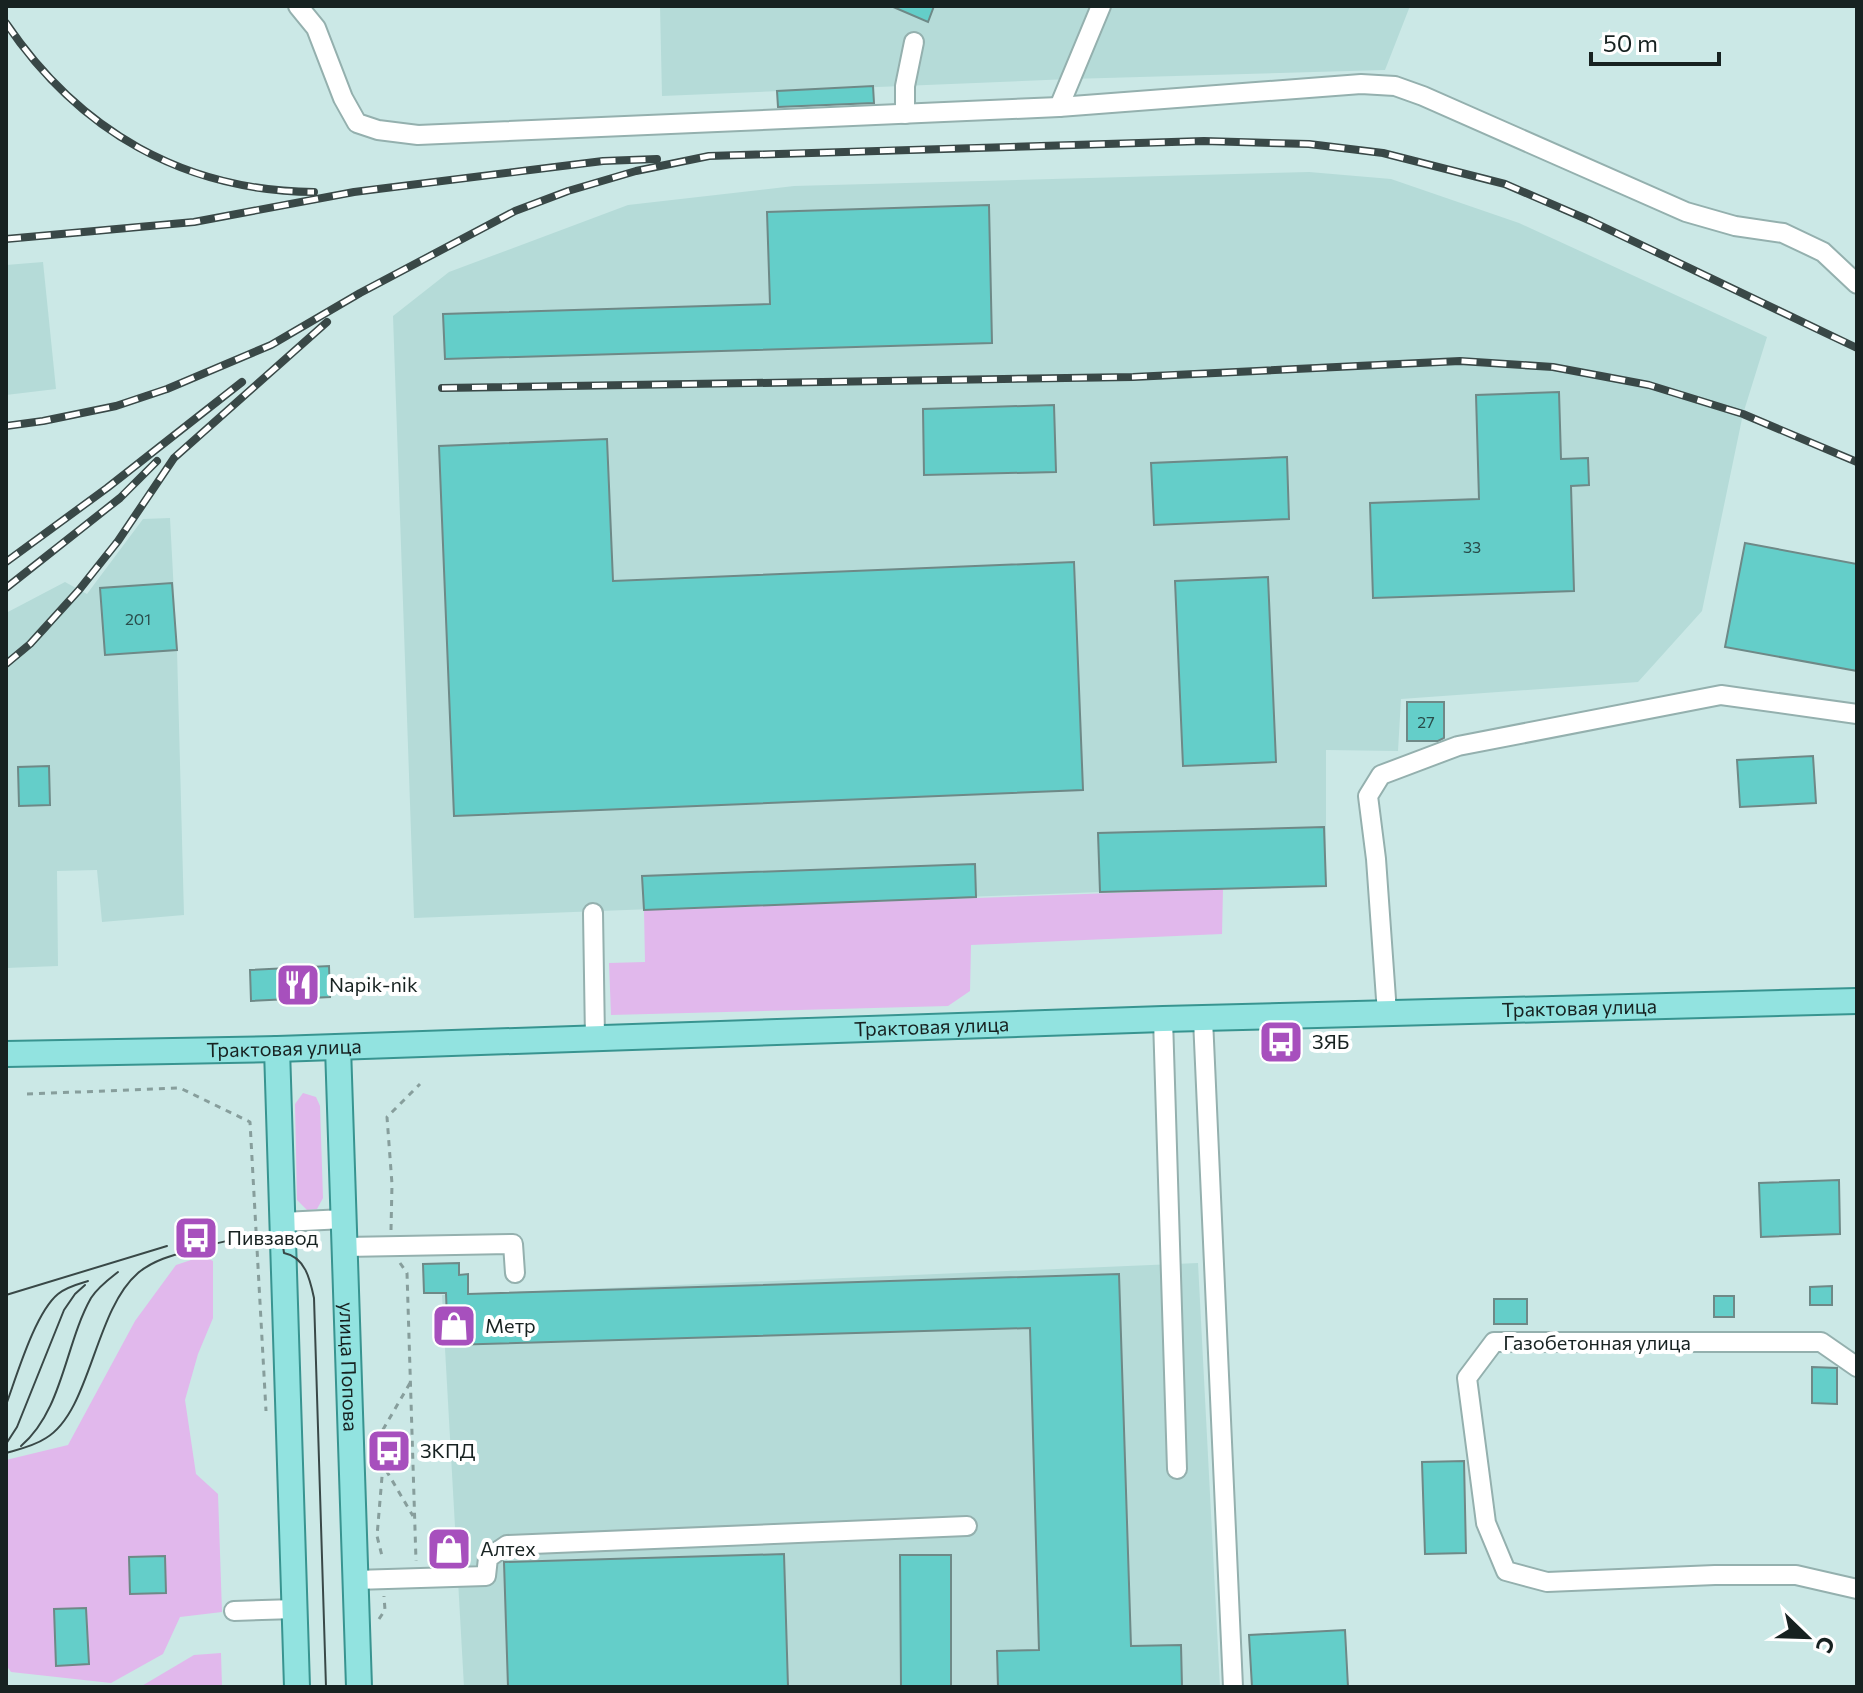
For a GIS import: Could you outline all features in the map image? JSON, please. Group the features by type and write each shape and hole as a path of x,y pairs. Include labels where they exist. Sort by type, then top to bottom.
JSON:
{"main road":[{"name":"Трактовая улица","path":"6,1054 277,1049 1163,1019 1857,1001"},
{"name":"улица Попова","path":"338,1047 359,1687"},
{"path":"277,1049 297,1687"}],"street":[{"path":"298,6 316,28 343,98 357,123 378,130 418,135 1059,107 1361,84 1395,86 1686,212 1735,226 1783,233 1823,252 1857,284"},
{"path":"1059,107 1101,6"},
{"path":"905,114 905,86 914,42"},
{"path":"1387,1013 1376,859 1368,796 1381,775 1458,746 1721,695 1857,714"},
{"path":"593,913 595,1038"},
{"path":"1163,1019 1177,1469"},
{"path":"1203,1019 1233,1687"},
{"path":"283,1222 344,1219"},
{"path":"345,1247 513,1244 515,1273"},
{"name":"Газобетонная улица","path":"1857,1367 1821,1342 1494,1342 1467,1378 1486,1523 1506,1571 1547,1582 1796,1575 1857,1589"},
{"path":"355,1580 486,1576 488,1558 507,1545 967,1526"},
{"path":"234,1611 295,1609"}],"path":[{"path":"417,1578 407,1273 390,1246 392,1184 387,1117 420,1084"},
{"path":"27,1094 180,1088 250,1122 267,1423"},
{"path":"379,1619 385,1610 383,1558 377,1536 383,1465 381,1433 410,1383"},
{"path":"383,1465 415,1519"}],"shaded area":[{"path":"660,6 1410,6 1385,70 662,96"},
{"path":"1309,172 1391,179 1519,223 1767,337 1743,414 1702,611 1638,682 1401,699 1398,751 1326,750 1326,886 414,918 393,316 449,272 628,205 794,186"},
{"path":"43,262 56,389 6,395 6,265"},
{"path":"170,518 184,915 102,922 97,870 57,871 58,966 6,968 6,613 65,582 87,594 143,519"},
{"path":"1223,889 1222,934 971,945 970,991 948,1006 611,1015 609,963 645,962 644,910"},
{"path":"303,1093 316,1097 320,1106 323,1198 317,1209 307,1210 297,1200 295,1104"},
{"path":"203,1256 213,1261 213,1318 198,1354 185,1400 196,1474 218,1494 222,1612 180,1617 163,1654 111,1683 11,1672 6,1665 6,1460 68,1445 135,1321 176,1265"},
{"path":"1198,1263 1220,1687 464,1687 442,1295"},
{"path":"221,1653 222,1687 140,1687 194,1655"}],"building":[{"path":"891,6 934,6 928,22"},
{"path":"873,86 874,103 778,107 777,91"},
{"path":"989,205 992,343 445,359 443,314 770,304 767,212"},
{"path":"1559,392 1561,459 1588,458 1589,485 1571,486 1574,591 1373,598 1370,503 1479,499 1476,395"},
{"path":"1054,405 1056,472 924,475 923,409"},
{"path":"607,439 613,581 1074,562 1083,790 454,816 439,446"},
{"path":"1287,457 1289,519 1154,525 1151,463"},
{"path":"1745,543 1857,564 1857,671 1725,647"},
{"path":"1268,577 1276,762 1183,766 1175,581"},
{"path":"172,583 177,650 105,655 100,588"},
{"path":"1407,702 1444,702 1444,738 1438,741 1407,741"},
{"path":"1813,756 1816,803 1740,807 1737,760"},
{"path":"49,766 50,805 19,806 18,767"},
{"path":"1324,827 1326,886 1100,892 1098,833"},
{"path":"975,864 976,897 644,910 642,876"},
{"path":"329,966 330,997 251,1001 250,970"},
{"path":"1839,1180 1840,1234 1761,1237 1759,1183"},
{"path":"459,1263 459,1275 468,1274 468,1294 1119,1274 1131,1646 1181,1645 1182,1687 998,1687 997,1651 1039,1650 1030,1328 448,1345 446,1293 424,1293 423,1264"},
{"path":"1832,1286 1832,1305 1810,1305 1810,1287"},
{"path":"1714,1296 1734,1296 1734,1317 1714,1317"},
{"path":"1494,1299 1527,1299 1527,1324 1494,1324"},
{"path":"1812,1367 1837,1368 1837,1404 1812,1403"},
{"path":"1464,1461 1466,1553 1425,1554 1422,1462"},
{"path":"784,1554 788,1687 508,1687 504,1562"},
{"path":"900,1555 951,1555 951,1687 901,1687"},
{"path":"165,1556 166,1593 130,1594 129,1557"},
{"path":"86,1608 89,1664 56,1666 54,1609"},
{"path":"1345,1630 1348,1687 1252,1687 1249,1635"}],"tram line":[{"path":"6,1453 41,1441 61,1425 83,1384 111,1311 138,1273 168,1257 232,1240 262,1240 283,1246 284,1253 302,1264 314,1298 326,1687"},
{"path":"6,1295 167,1246"},
{"path":"21,1446 35,1431 55,1395 91,1298 118,1272"},
{"path":"6,1405 42,1315 58,1294 88,1281"},
{"path":"6,1444 17,1427 64,1310 85,1285"}],"railway":[{"path":"6,23 35,61 67,95 101,124 139,148 179,167 221,180 266,189 314,192"},
{"path":"6,426 116,406 167,389 271,345 360,293 515,211 636,171 709,156 1204,141 1309,144 1383,153 1505,184 1591,221 1857,348"},
{"path":"6,239 194,222 354,192 603,161 657,159"},
{"path":"6,664 30,644 79,590 118,541 174,458 327,322"},
{"path":"442,388 1133,377 1460,361 1553,367 1649,385 1743,414 1857,462"},
{"path":"6,562 107,488 242,382"},
{"path":"6,588 120,498 157,461"}],"place":[{"name":"Napik-nik","path":"298,985"},
{"name":"ЗЯБ","path":"1281,1042"},
{"name":"Пивзавод","path":"196,1238"},
{"name":"Метр","path":"454,1326"},
{"name":"ЗКПД","path":"389,1451"},
{"name":"Алтех","path":"449,1549"}]}
